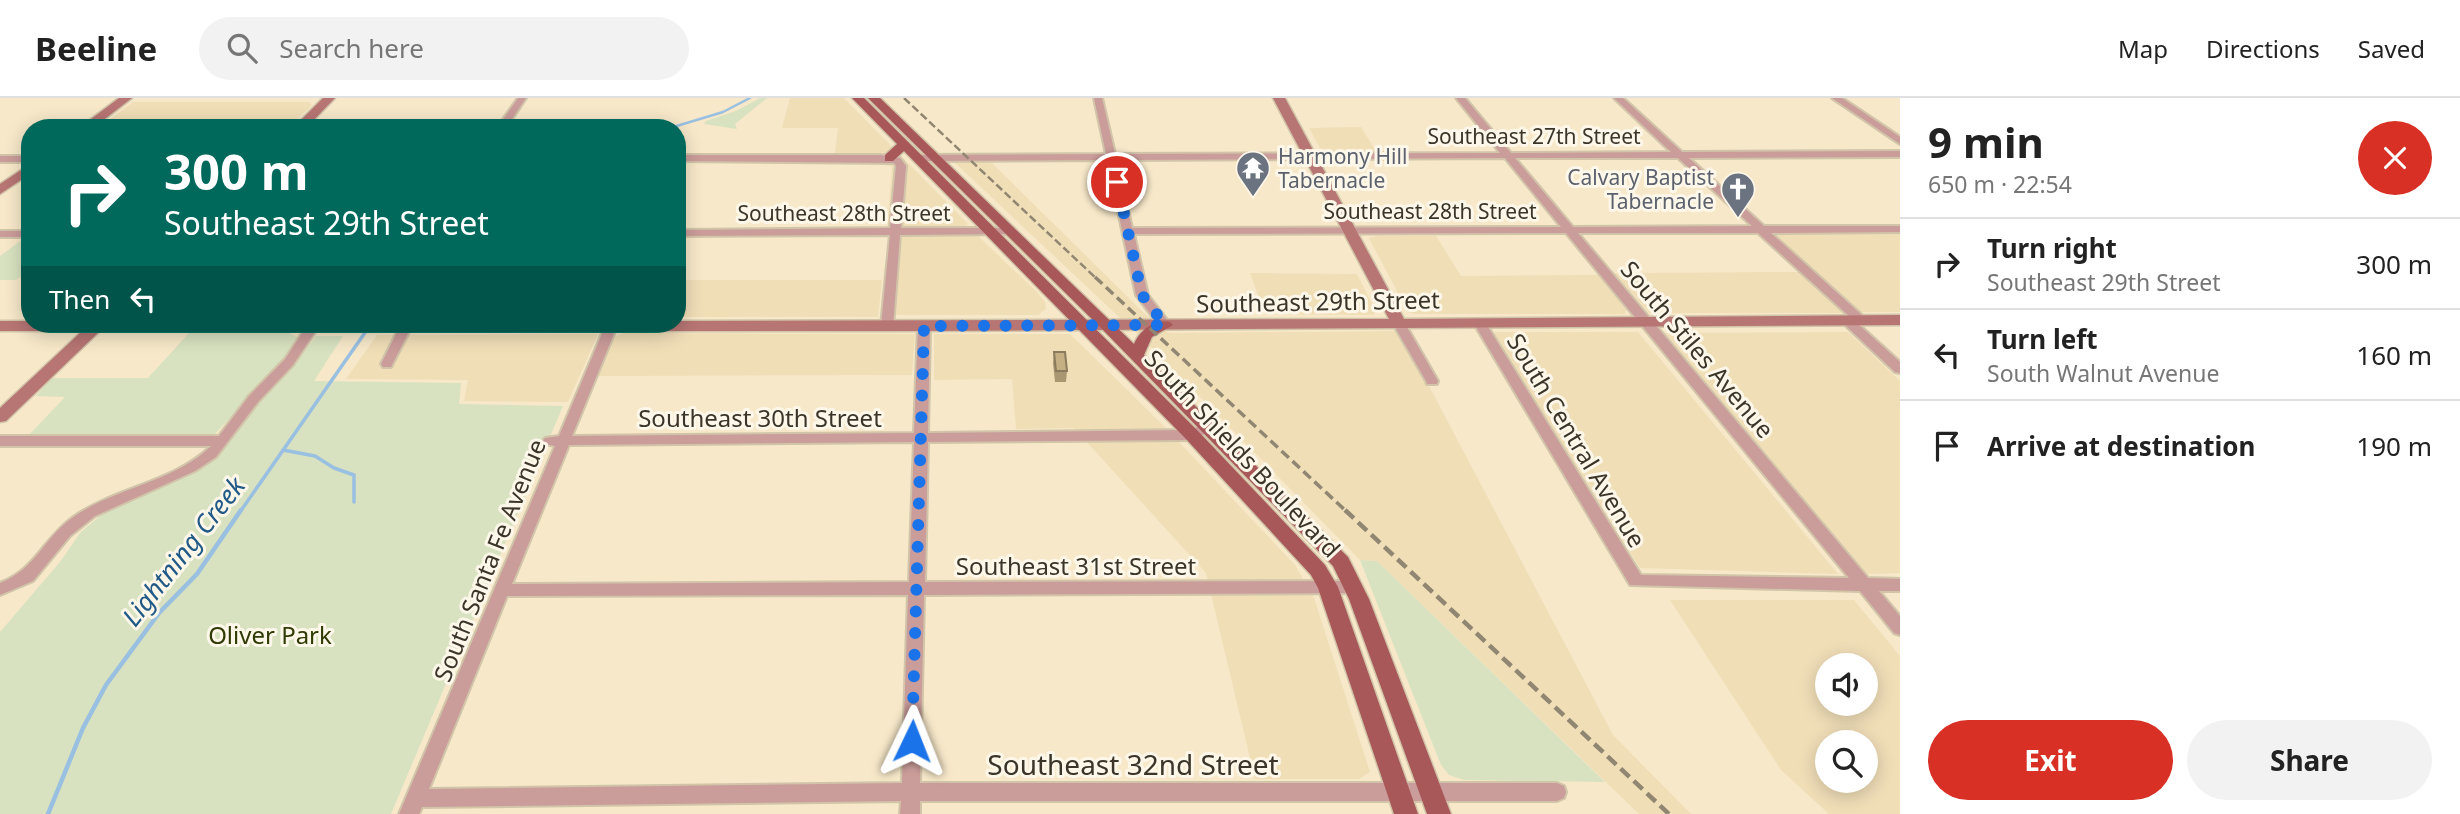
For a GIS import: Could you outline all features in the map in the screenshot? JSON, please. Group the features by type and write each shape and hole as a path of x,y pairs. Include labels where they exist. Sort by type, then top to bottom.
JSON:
{"main road":[{"path":"97,119 125,98"},
{"path":"308,119 329,98"},
{"name":"South Shields Boulevard","path":"858,98 1084,325 1325,544 1341,562 1354,587 1434,803"},
{"name":"South Shields Boulevard","path":"874,98 1136,356 1306,554 1328,587 1402,803"},
{"path":"1279,98 1398,322"},
{"path":"889,158 904,145"},
{"path":"0,190 21,175"},
{"name":"Southeast 29th Street","path":"686,325 1107,326 1900,320"},
{"path":"1136,356 1146,334 1165,325"},
{"name":"Southeast 29th Street","path":"0,326 21,326"},
{"path":"0,417 89,333"}],"street":[{"path":"507,119 522,98"},
{"path":"1098,98 1142,295 1165,325"},
{"name":"South Stiles Avenue","path":"1460,98 1900,628"},
{"path":"1618,98 1761,229 1900,369"},
{"path":"1836,98 1900,142"},
{"name":"Southeast 27th Street","path":"917,158 1900,154"},
{"path":"686,158 889,158 901,164 887,326"},
{"path":"0,159 21,159"},
{"name":"Southeast 28th Street","path":"1129,232 1900,229"},
{"name":"Southeast 28th Street","path":"686,233 1010,231"},
{"path":"0,234 21,234"},
{"path":"1398,322 1432,381"},
{"name":"South Central Avenue","path":"1479,322 1636,581 1865,585"},
{"path":"910,814 924,326"},
{"path":"0,589 18,582 37,569 56,541 83,517 119,497 197,463 223,441 259,392 287,364 308,333"},
{"path":"387,364 397,333"},
{"name":"South Santa Fe Avenue","path":"412,806 503,590 557,441 607,333"},
{"name":"Southeast 30th Street","path":"557,441 919,439 1200,431"},
{"path":"0,441 223,441"},
{"path":"1865,585 1900,585"},
{"name":"Southeast 31st Street","path":"503,590 1354,587"},
{"name":"Southeast 32nd Street","path":"412,806 910,792 1434,803 1557,792"}],"shaded area":[{"path":"790,98 844,98 968,224 963,228 887,229 892,167 878,162 834,162 838,128 782,128"},
{"path":"133,102 309,102 312,105 297,119 110,119"},
{"path":"1361,127 1377,153 1323,153 1309,128"},
{"path":"952,160 987,160 993,164 1145,314 1169,333 1400,331 1613,735 1691,814 1639,814 1377,561 1360,560 1151,347"},
{"path":"1774,234 1900,234 1900,312 1861,312"},
{"path":"901,236 978,236 1037,292 1045,302 1046,309 1038,315 894,315"},
{"path":"1436,236 1461,276 1598,275 1626,309 1625,314 1414,314 1408,312 1369,238"},
{"path":"1800,272 1844,313 1649,313 1614,273"},
{"path":"1250,273 1357,274 1376,312 1373,315 1265,314"},
{"path":"686,280 882,280 878,317 686,317"},
{"path":"1493,332 1638,332 1838,574 1640,568"},
{"path":"1848,332 1900,381 1900,573 1867,574 1665,333"},
{"path":"625,333 915,334 912,375 597,376 613,337"},
{"path":"598,334 568,402 464,401 468,380 346,379 377,335"},
{"path":"934,334 1070,334 1163,425 1295,565 1314,598 1370,772 1359,779 1255,779 1206,573 1074,428 1016,429 1012,379 934,380"},
{"path":"1670,600 1854,600 1900,656 1900,814 1829,814 1781,770"}],"green space":[{"path":"760,98 767,98 735,124 737,129 704,124 706,121 736,111"},
{"path":"21,240 21,276 16,280 0,280 0,256"},
{"path":"189,333 289,333 297,337 282,362 214,435 28,436 65,397 36,396 51,378 148,378"},
{"name":"Oliver Park","path":"316,336 343,336 314,381 461,383 459,404 563,406 391,814 0,814 0,632 60,562 80,533 102,514 205,467 232,438 267,392 287,374"},
{"path":"1360,560 1377,561 1605,782 1464,780 1449,775 1441,765"}],"building":[{"path":"1054,352 1065,352 1067,371 1056,371"}],"waterway":[{"name":"Lightning Creek","path":"686,123 723,112 750,98"},
{"name":"Lightning Creek","path":"283,450 365,333"},
{"name":"Lightning Creek","path":"240,512 283,450"},
{"path":"283,450 315,456 334,468 354,475 354,502"},
{"name":"Lightning Creek","path":"48,814 83,728 106,685 159,613 197,574 241,510"}],"railway":[{"path":"904,98 1097,279"},
{"path":"1095,277 1347,512"},
{"path":"1345,510 1669,814"}],"place":[{"name":"Harmony Hill Tabernacle","path":"1253,198"},
{"name":"Calvary Baptist Tabernacle","path":"1738,219"}],"route":[{"path":"912,741 924,326 1165,325 1142,295 1117,182"}]}
